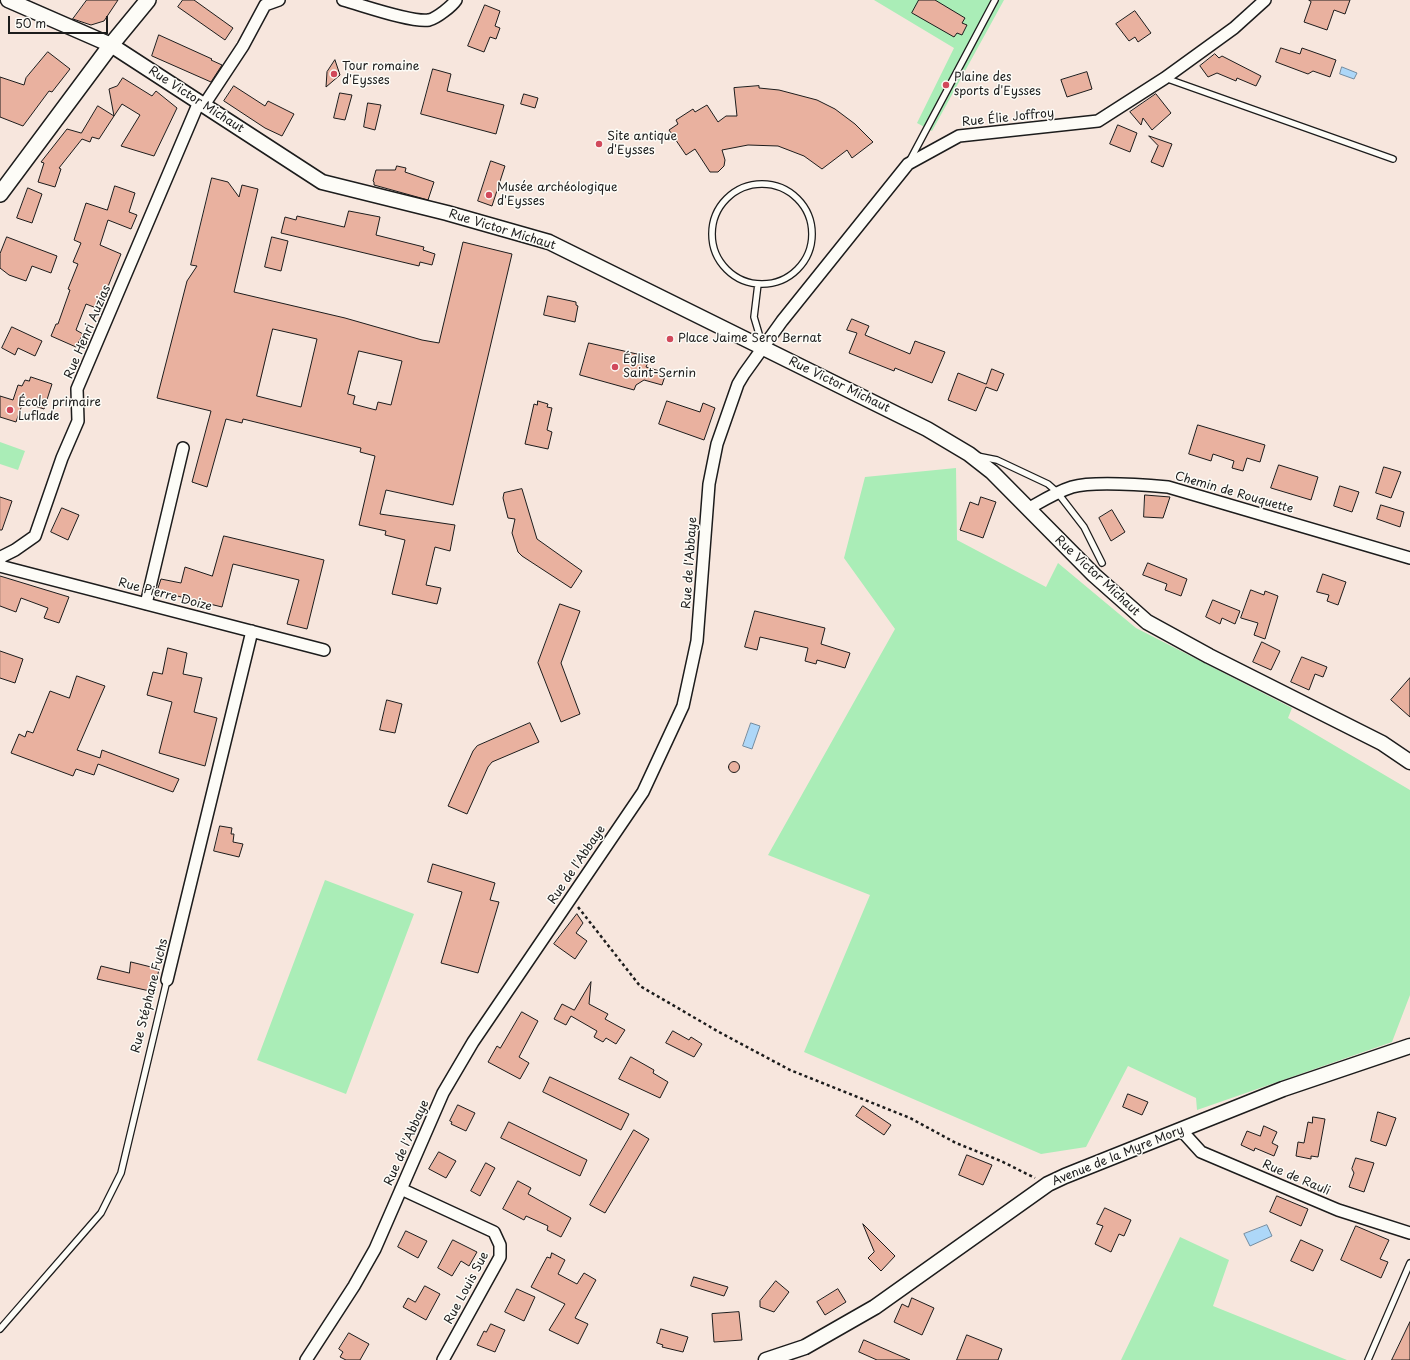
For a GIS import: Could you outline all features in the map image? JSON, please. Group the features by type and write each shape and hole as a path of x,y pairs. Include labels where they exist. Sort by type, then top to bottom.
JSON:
{"main road":[{"path":"0,194 111,45 148,0"}],"street":[{"name":"Rue Victor Michaut","path":"8,0 111,45 322,182 447,213 549,242 887,408 969,454 992,472 1094,575 1146,622 1209,656 1382,743 1410,762"},
{"name":"Rue Henri Auzias","path":"0,560 1,557 15,550 34,536 62,458 78,421 77,390 201,104 243,46 265,5 278,0"},
{"path":"343,0 403,17 429,20 451,7 456,0"},
{"name":"Rue Élie Joffroy","path":"763,348 782,321 908,164 959,136 1098,121 1165,78 1234,28 1265,0"},
{"name":"Rue de l'Abbaye","path":"306,1360 354,1286 375,1249 443,1093 465,1054 643,792 683,706 697,641 709,484 717,444 738,384 763,348"},
{"path":"146,604 183,448"},
{"name":"Chemin de Rouquette","path":"1028,509 1057,492 1074,486 1168,486 1410,558"},
{"name":"Rue Pierre Doize","path":"0,566 324,650"},
{"name":"Rue Stéphane Fuchs","path":"167,980 252,631"},
{"name":"Avenue de la Myre Mory","path":"766,1360 805,1347 875,1307 1048,1184 1283,1089 1410,1046"},
{"name":"Rue de Rauli","path":"1181,1130 1201,1152 1338,1210 1410,1233"},
{"name":"Rue Louis Sue","path":"401,1189 494,1232 500,1245 500,1257 443,1360"}],"lane":[{"path":"908,164 995,0"},
{"path":"1165,78 1393,159"},
{"path":"756,184 769,184 786,190 799,200 810,220 812,237 811,246 803,262 791,275 775,282 758,284 744,281 729,272 720,262 713,246 711,229 716,212 725,199 739,189 756,184"},
{"path":"758,284 754,317 763,348"},
{"path":"969,454 997,460 1048,484 1057,492 1084,527 1102,563"},
{"name":"Rue Stéphane Fuchs","path":"0,1329 101,1213 121,1173 167,980"},
{"path":"1368,1360 1410,1263"}],"path":[{"path":"571,898 640,986 719,1032 790,1070 910,1118 956,1143 1001,1161 1048,1184"}],"green space":[{"name":"Plaine des sports d'Eysses","path":"874,0 1004,0 932,131 917,123 954,48"},
{"path":"0,442 25,451 18,470 0,464"},
{"path":"956,468 957,540 1046,587 1058,563 1136,628 1292,708 1288,718 1410,790 1410,995 1392,1042 1197,1110 1196,1098 1128,1066 1086,1147 1041,1154 804,1052 870,895 768,855 895,629 844,558 865,477"},
{"path":"325,880 414,914 346,1094 257,1060"},
{"path":"1180,1237 1229,1260 1213,1306 1347,1360 1121,1360"}],"water":[{"path":"1342,67 1357,73 1354,79 1340,74"},
{"path":"751,723 760,726 752,749 743,746"},
{"path":"1267,1225 1272,1236 1250,1246 1244,1234"}],"building":[{"path":"87,0 118,0 104,21 91,25 73,19"},
{"path":"183,0 194,0 233,28 225,40 178,7"},
{"path":"919,0 935,0 965,18 962,23 967,25 962,35 957,33 954,37 912,13"},
{"path":"1309,0 1350,0 1345,14 1334,10 1327,30 1304,22 1311,2"},
{"path":"485,5 500,11 495,26 500,28 496,39 490,37 484,52 468,46"},
{"path":"1135,11 1151,33 1138,42 1135,37 1129,41 1116,24"},
{"path":"159,35 222,65 211,82 152,56"},
{"path":"1281,48 1300,54 1302,48 1336,60 1330,77 1313,71 1308,74 1276,62"},
{"path":"48,52 70,69 52,92 49,91 23,126 0,117 0,77 24,85 26,78"},
{"path":"1215,54 1219,58 1222,56 1261,76 1256,86 1237,78 1236,81 1217,73 1208,77 1200,66"},
{"name":"Tour romaine d'Eysses","path":"335,60 340,75 326,87 327,72"},
{"path":"433,69 451,74 447,91 504,105 496,134 421,114"},
{"path":"1087,72 1092,89 1067,97 1061,80"},
{"path":"123,78 152,96 156,91 177,108 154,156 121,146 140,115 122,104 114,116 109,89 117,86"},
{"path":"234,86 265,106 268,101 294,114 282,136 265,128 224,101"},
{"path":"759,86 759,88 779,90 817,100 835,109 855,124 873,142 852,158 847,150 822,169 804,156 778,146 748,145 722,150 725,160 724,166 718,172 710,172 695,149 686,155 669,130 678,124 676,120 693,109 695,112 707,105 718,122 726,116 737,116 734,88"},
{"path":"340,93 352,95 345,120 334,118"},
{"path":"524,94 538,98 535,108 521,104"},
{"path":"1156,94 1171,113 1152,130 1143,118 1141,125 1130,112"},
{"path":"368,103 381,105 375,130 364,127"},
{"path":"98,106 114,116 99,139 92,137 90,142 82,139 59,168 61,169 55,187 38,182 44,163 41,162 67,129 81,133"},
{"path":"1118,125 1137,133 1130,152 1110,144"},
{"path":"1149,136 1172,144 1163,167 1151,162 1158,146"},
{"path":"491,161 505,166 492,206 478,201"},
{"path":"397,166 406,168 405,172 434,182 428,200 374,185 373,181 376,170 395,170"},
{"path":"212,178 228,182 239,197 242,185 258,189 234,292 345,318 422,340 439,343 463,242 512,254 453,505 386,490 380,514 455,525 450,551 435,547 426,585 441,588 437,604 392,594 405,540 385,535 386,531 359,525 375,456 360,452 361,448 243,419 242,423 226,419 207,487 192,482 211,411 157,398 187,281 197,266 191,265","holes":["273,329 317,339 301,407 257,396","359,351 402,361 391,405 378,402 376,410 353,404 355,396 348,394"]},
{"path":"115,186 135,193 129,212 137,215 131,229 108,220 100,245 121,254 99,309 86,304 76,330 83,334 76,347 51,336 56,324 58,324 70,290 68,289 78,264 73,262 81,243 74,240 86,203 107,210"},
{"path":"28,188 42,194 32,223 17,218"},
{"path":"349,211 380,217 376,235 424,247 423,250 435,254 432,265 420,262 419,266 281,233 285,217 296,220 297,216 344,227"},
{"path":"7,237 57,256 51,273 32,266 26,281 9,275 0,268 0,254"},
{"path":"272,237 288,241 281,271 265,267"},
{"path":"548,296 576,302 576,305 578,306 575,322 544,315"},
{"path":"852,319 869,326 865,335 910,354 915,341 945,352 932,383 895,368 894,371 849,353 857,333 847,330"},
{"path":"12,327 42,341 35,356 18,348 15,355 2,348"},
{"name":"Église Saint-Sernin","path":"589,343 650,357 646,367 666,373 662,385 644,380 636,385 634,390 580,375"},
{"path":"992,369 1004,374 997,391 986,387 976,411 948,400 958,373 986,384"},
{"path":"31,377 52,384 44,409 23,402 16,422 0,417 0,396 13,400 18,385 22,386 25,380 29,381"},
{"path":"538,401 548,404 547,407 552,408 547,430 552,432 548,449 525,444 534,404 537,405"},
{"path":"667,401 700,412 703,403 715,408 704,440 659,424"},
{"path":"1198,425 1265,445 1260,462 1247,458 1243,471 1232,468 1234,461 1213,454 1211,461 1189,454"},
{"path":"1279,465 1318,477 1311,500 1271,488"},
{"path":"1384,467 1401,472 1391,498 1376,493"},
{"path":"1340,486 1359,492 1352,512 1334,506"},
{"path":"522,489 537,539 582,571 571,588 518,552 512,533 515,519 508,518 503,498 504,493"},
{"path":"1145,495 1170,497 1163,518 1144,517"},
{"path":"0,497 12,501 2,530 0,530"},
{"path":"981,497 996,502 983,538 960,530 970,502 978,505"},
{"path":"1381,505 1404,512 1400,527 1377,519"},
{"path":"62,508 79,515 68,540 51,532"},
{"path":"1112,510 1125,532 1111,541 1099,518"},
{"path":"224,536 324,560 307,629 287,624 299,580 233,564 222,607 157,591 161,579 181,583 185,567 212,576"},
{"path":"1148,563 1187,579 1181,596 1165,590 1167,584 1143,575"},
{"path":"1323,574 1346,582 1338,605 1327,601 1329,595 1317,592"},
{"path":"0,576 69,597 59,623 44,618 48,608 21,598 16,612 0,606"},
{"path":"1251,590 1264,595 1265,591 1278,596 1265,639 1254,635 1258,623 1241,618"},
{"path":"1213,600 1240,611 1235,624 1222,618 1220,624 1206,617"},
{"path":"560,604 580,611 561,663 580,714 561,722 538,663"},
{"path":"755,611 825,628 821,644 850,653 845,668 817,660 816,664 805,661 808,648 760,637 757,650 745,647"},
{"path":"1262,642 1280,651 1271,670 1253,662"},
{"path":"168,648 187,653 183,674 202,678 194,712 217,718 205,766 159,753 172,702 147,695 153,672 162,674"},
{"path":"0,651 23,659 15,683 0,678"},
{"path":"1302,657 1327,667 1323,677 1315,674 1309,690 1291,682"},
{"path":"77,676 105,686 77,750 100,758 102,750 179,779 173,792 98,764 94,775 76,769 73,776 11,753 19,734 25,737 27,731 33,733 50,691 69,698"},
{"path":"1410,678 1410,717 1391,700"},
{"path":"387,700 402,704 395,733 380,730"},
{"path":"530,723 539,742 492,762 488,767 467,814 448,806 473,751 477,746"},
{"path":"734,761 738,763 740,767 738,771 734,773 730,771 728,767 730,763"},
{"path":"220,826 232,828 231,834 234,834 233,842 243,844 239,857 214,851"},
{"path":"433,864 495,883 490,900 499,902 478,973 441,963 462,892 428,882"},
{"path":"577,914 583,923 576,933 587,941 575,959 554,944"},
{"path":"131,962 159,969 154,992 97,979 101,966 129,973"},
{"path":"591,982 589,1004 608,1014 605,1019 625,1030 616,1044 606,1038 603,1042 594,1037 597,1031 571,1016 566,1025 554,1019 562,1004 574,1010"},
{"path":"522,1012 538,1021 519,1057 529,1063 520,1079 488,1062 497,1046 500,1048"},
{"path":"673,1031 689,1040 691,1037 702,1044 694,1057 666,1043"},
{"path":"631,1057 654,1070 653,1073 668,1082 660,1098 619,1079"},
{"path":"550,1077 629,1114 621,1130 543,1092"},
{"path":"1128,1094 1148,1102 1142,1115 1123,1107"},
{"path":"458,1105 475,1113 466,1131 451,1124 452,1122 450,1121"},
{"path":"863,1106 891,1125 884,1135 856,1116"},
{"path":"1378,1112 1396,1118 1386,1146 1371,1141"},
{"path":"1313,1117 1325,1119 1318,1157 1311,1156 1311,1159 1296,1156 1298,1142 1304,1143 1308,1122 1312,1123"},
{"path":"509,1122 587,1160 580,1176 501,1138"},
{"path":"1264,1126 1277,1132 1272,1143 1278,1146 1274,1156 1255,1148 1254,1151 1241,1145 1247,1131 1260,1136"},
{"path":"634,1130 649,1139 605,1213 590,1205"},
{"path":"439,1152 456,1161 446,1178 429,1169"},
{"path":"967,1155 992,1165 983,1185 959,1175"},
{"path":"1356,1158 1374,1163 1364,1192 1349,1187 1354,1173 1352,1169"},
{"path":"486,1163 495,1168 480,1196 471,1191"},
{"path":"518,1181 531,1188 528,1194 571,1218 561,1237 547,1230 548,1226 526,1216 524,1220 503,1209"},
{"path":"1277,1196 1308,1209 1301,1226 1270,1212"},
{"path":"1105,1208 1131,1220 1124,1236 1119,1234 1111,1252 1095,1244 1103,1226 1097,1224"},
{"path":"863,1224 895,1256 881,1271 868,1258 874,1252"},
{"path":"1356,1226 1389,1240 1380,1259 1388,1262 1381,1278 1341,1260"},
{"path":"406,1231 427,1241 418,1258 398,1247"},
{"path":"453,1240 477,1252 469,1266 461,1261 452,1276 438,1268"},
{"path":"1301,1240 1323,1250 1313,1271 1291,1261"},
{"path":"552,1253 565,1260 558,1274 577,1284 584,1273 596,1280 575,1318 588,1324 578,1344 549,1330 565,1304 531,1287 547,1257 550,1258"},
{"path":"694,1277 728,1287 724,1296 691,1286"},
{"path":"776,1281 789,1292 774,1312 760,1307 760,1301"},
{"path":"425,1286 440,1294 426,1320 403,1307 408,1298 415,1302"},
{"path":"517,1289 535,1297 524,1321 505,1312"},
{"path":"838,1289 846,1302 825,1315 817,1302"},
{"path":"912,1298 934,1308 922,1335 894,1322 902,1304 908,1307"},
{"path":"739,1312 742,1340 714,1342 712,1314"},
{"path":"1410,1322 1410,1360 1392,1360"},
{"path":"491,1324 505,1330 495,1352 477,1345 484,1331 486,1332"},
{"path":"661,1329 688,1337 683,1352 662,1347 663,1345 657,1343"},
{"path":"349,1333 369,1344 360,1360 346,1360 340,1357 343,1352 339,1349"},
{"path":"967,1335 1002,1349 998,1360 957,1360"},
{"path":"864,1340 910,1360 877,1360 859,1352"}],"place":[{"name":"Tour romaine d'Eysses","path":"334,74"},
{"name":"Plaine des sports d'Eysses","path":"946,85"},
{"name":"Site antique d'Eysses","path":"599,144"},
{"name":"Musée archéologique d'Eysses","path":"489,195"},
{"name":"Place Jaime Sero Bernat","path":"670,339"},
{"name":"Église Saint-Sernin","path":"615,367"},
{"name":"École primaire Luflade","path":"10,410"}]}
